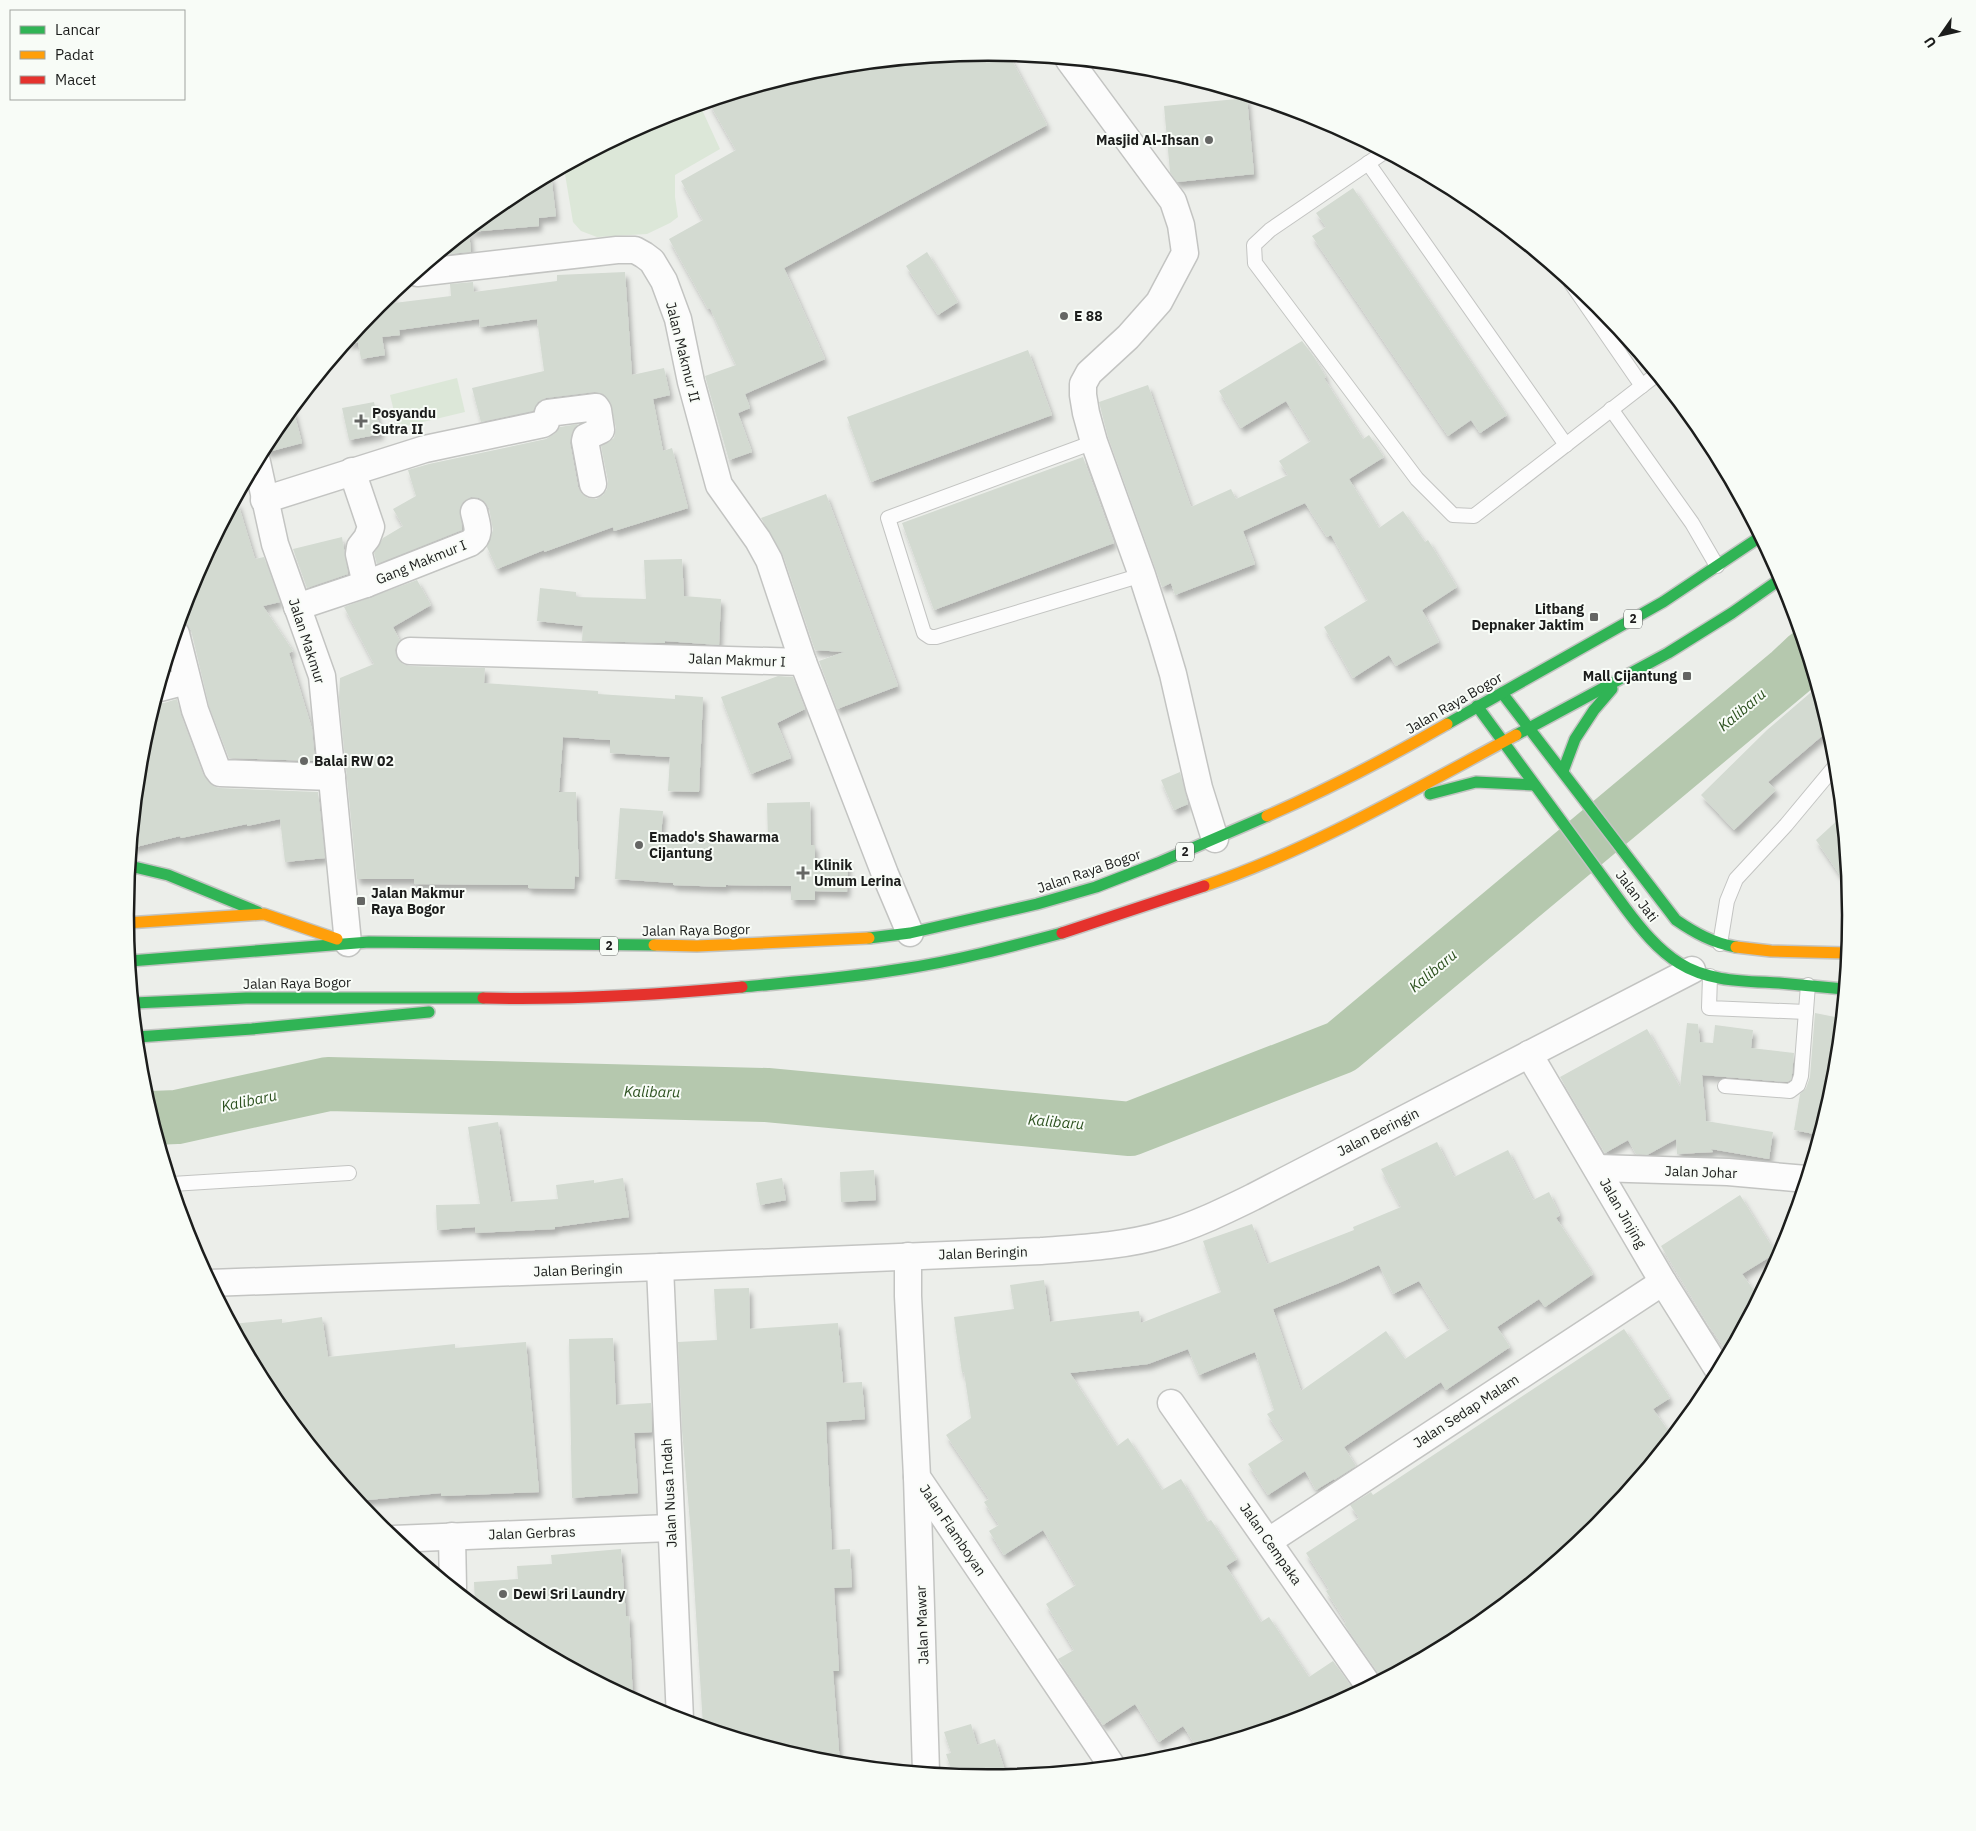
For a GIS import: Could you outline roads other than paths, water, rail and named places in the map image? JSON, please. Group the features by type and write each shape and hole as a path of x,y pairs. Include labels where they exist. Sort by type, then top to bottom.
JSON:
{"main road":[{"name":"Jalan Raya Bogor","path":"136,961 337,944 697,946 871,938 910,933 1037,904 1096,887 1215,840 1318,794 1402,750 1663,602 1755,540"},
{"name":"Jalan Raya Bogor","path":"139,1003 246,998 452,997 522,999 663,994 830,979 952,960 1068,932 1202,887 1282,855 1372,812 1692,639 1774,583"},
{"path":"1563,771 1575,739 1594,710 1622,678"},
{"name":"Jalan Jati","path":"1502,693 1676,920 1698,935 1720,944 1759,950 1841,953"},
{"name":"Jalan Jati","path":"1477,706 1542,797 1608,884 1652,940 1675,960 1701,973 1748,982 1838,988"},
{"path":"1372,812 1476,782 1534,785"},
{"path":"136,867 168,875 264,914"},
{"name":"Jalan Raya Bogor","path":"134,922 264,914 337,944"},
{"name":"Jalan Raya Bogor","path":"142,1036 252,1029 405,1015 522,999"}],"street":[{"path":"1074,66 1173,201 1182,225 1185,253 1159,302 1128,336 1088,373 1083,384 1086,413 1094,442 1142,575 1173,674 1199,788 1215,840"},
{"name":"Jalan Makmur II","path":"426,272 617,250 635,250 652,262 664,281 678,319 691,382 719,485 750,528 769,560 803,662"},
{"path":"264,500 425,449 543,424 546,422 548,413 596,407 601,430 588,436 585,441 593,484"},
{"name":"Jalan Makmur","path":"259,471 275,544 296,608 311,642 322,676 332,777 337,944"},
{"name":"Gang Makmur I","path":"352,471 371,527 367,538 360,548 359,554 366,584"},
{"name":"Gang Makmur I","path":"296,608 366,584 470,543 476,539 478,534 474,512"},
{"path":"178,644 187,681 220,773 332,777"},
{"name":"Jalan Makmur I","path":"410,651 803,662 885,874 910,933"},
{"path":"165,687 187,681"},
{"name":"Jalan Beringin","path":"217,1283 660,1267 1099,1247 1164,1234 1199,1223 1253,1197 1529,1054 1701,973"},
{"name":"Jalan Jinjing","path":"1529,1054 1663,1282 1714,1365"},
{"name":"Jalan Johar","path":"1597,1168 1728,1172 1800,1179"},
{"name":"Jalan Flamboyan","path":"908,1256 908,1296 917,1477 1108,1761"},
{"name":"Jalan Nusa Indah","path":"660,1267 680,1712"},
{"name":"Jalan Sedap Malam","path":"1269,1541 1663,1282"},
{"name":"Jalan Cempaka","path":"1171,1403 1366,1682"},
{"name":"Jalan Mawar","path":"917,1477 926,1767"},
{"name":"Jalan Gerbras","path":"404,1538 670,1528"},
{"path":"452,1536 453,1581"}],"lane":[{"path":"1379,156 1270,230 1254,245 1254,263 1417,479 1453,515 1474,516 1652,378"},
{"path":"1368,163 1566,445"},
{"path":"1589,309 1642,386"},
{"path":"1611,410 1692,523 1717,566"},
{"path":"1094,442 888,518 924,633 936,637 1142,575"},
{"path":"1720,944 1727,901 1736,879 1786,825 1830,773"},
{"path":"1701,973 1709,1008 1806,1012"},
{"path":"1725,1086 1790,1090 1798,1085 1801,1076 1808,985"},
{"path":"177,1184 350,1173"}],"waterway":[{"name":"Kalibaru","path":"158,1118 177,1117 328,1084 767,1095 1130,1129 1341,1047 1803,660"}],"place":[{"name":"Masjid Al-Ihsan","path":"1209,140"},
{"name":"E 88","path":"1064,316"},
{"name":"Posyandu Sutra II","path":"361,421"},
{"name":"Litbang Depnaker Jaktim","path":"1594,617"},
{"name":"Mall Cijantung","path":"1687,676"},
{"name":"Balai RW 02","path":"304,761"},
{"name":"Emado's Shawarma Cijantung","path":"639,845"},
{"name":"Klinik Umum Lerina","path":"803,873"},
{"name":"Jalan Makmur Raya Bogor","path":"361,901"},
{"name":"Dewi Sri Laundry","path":"503,1594"}]}
